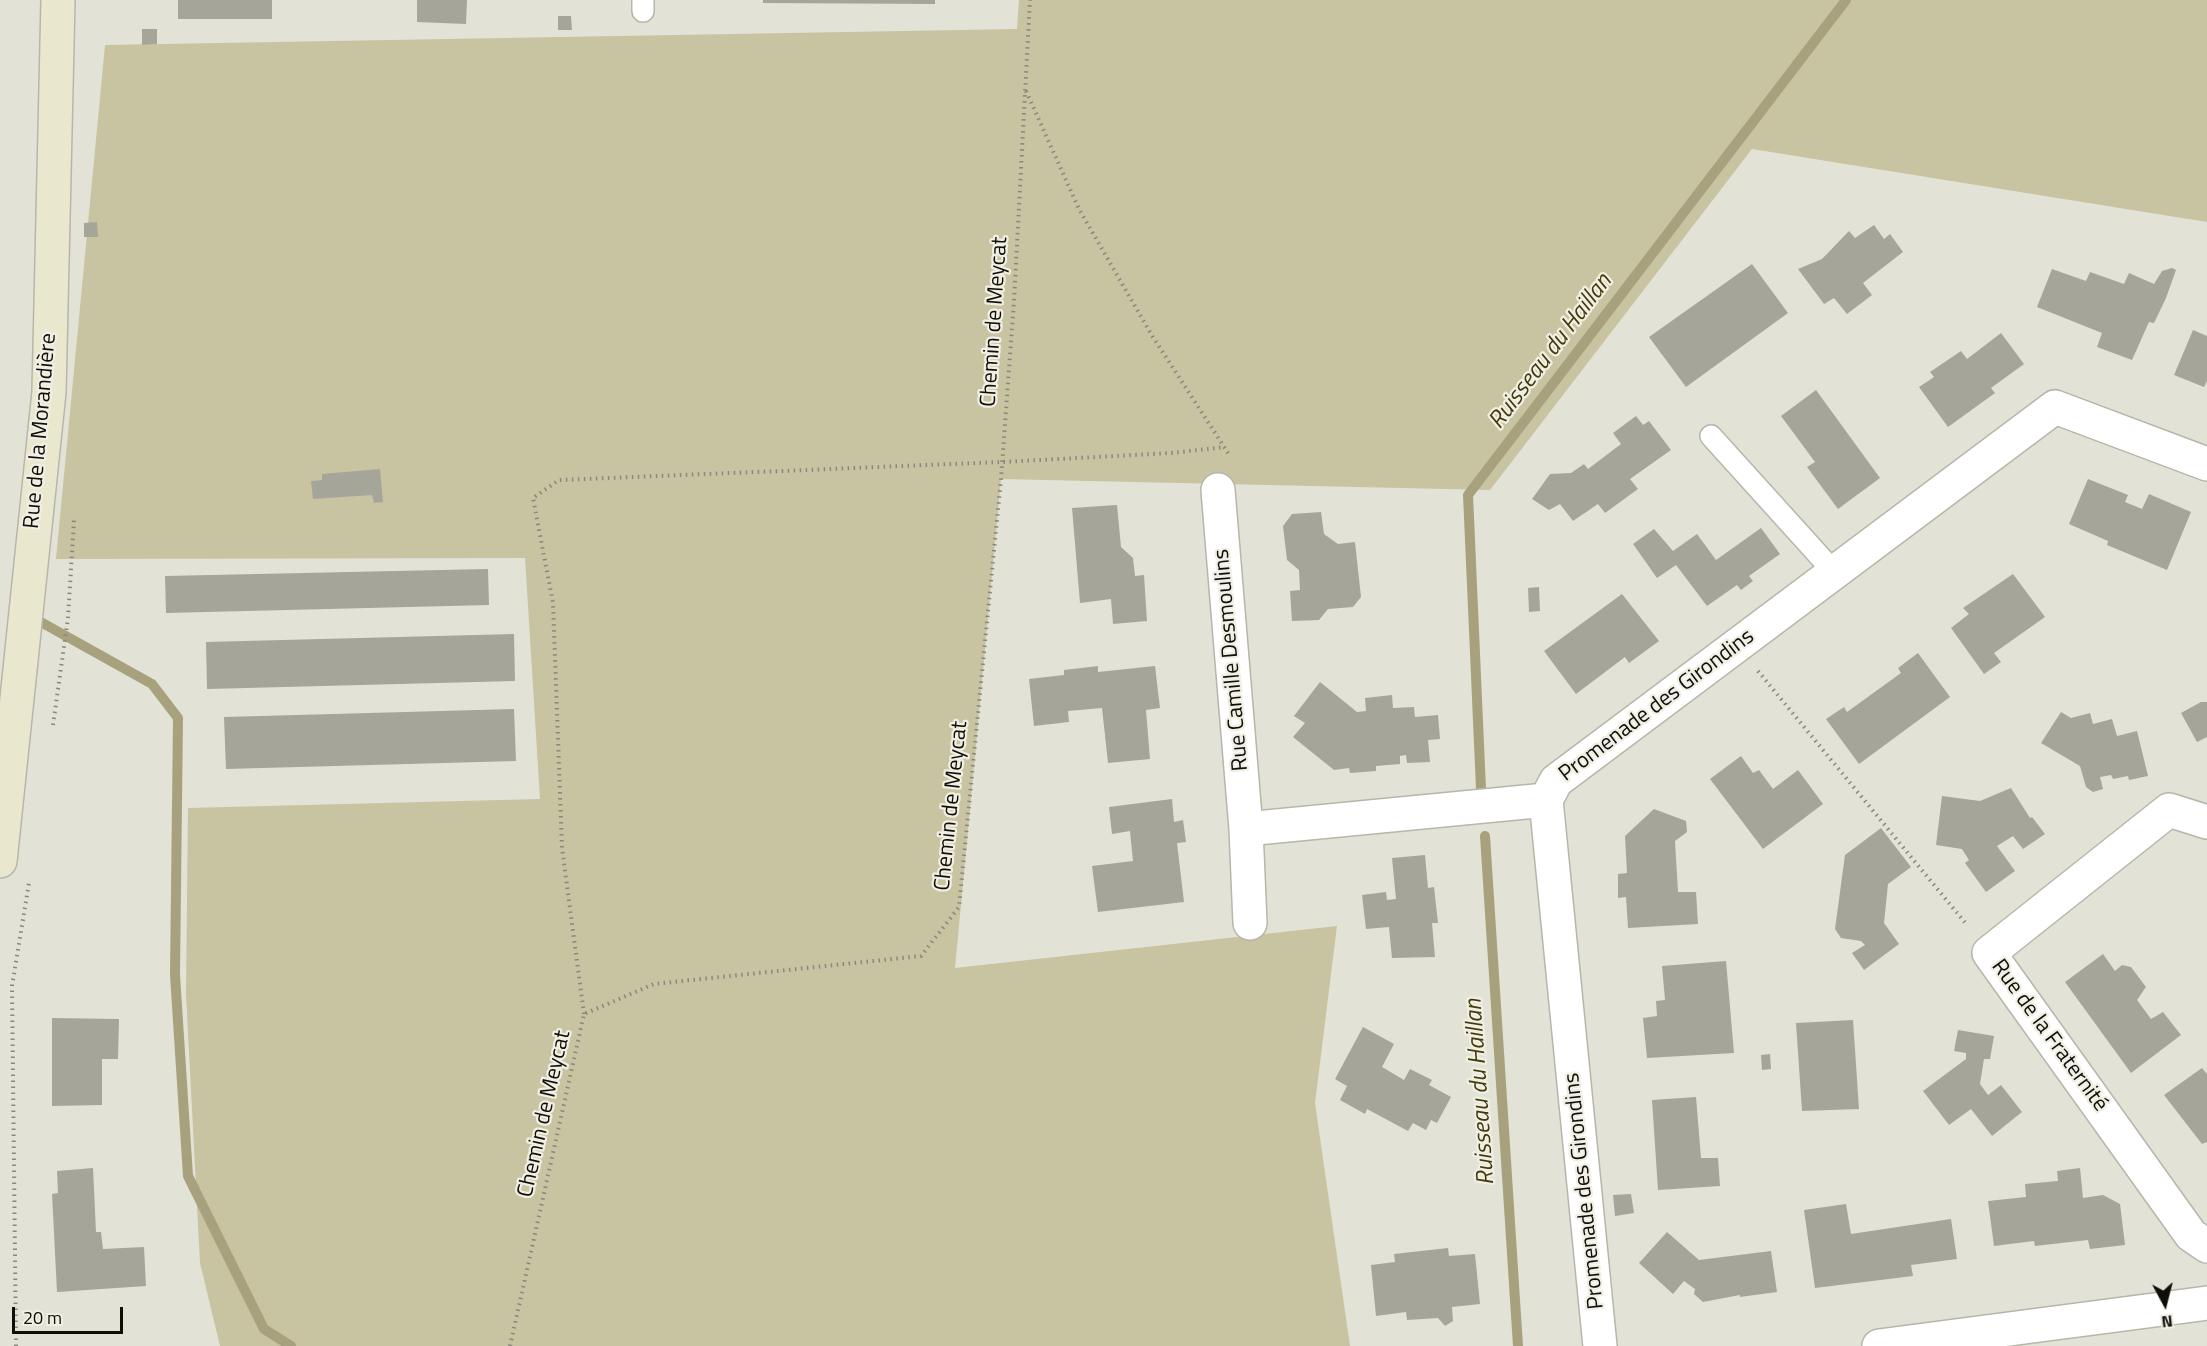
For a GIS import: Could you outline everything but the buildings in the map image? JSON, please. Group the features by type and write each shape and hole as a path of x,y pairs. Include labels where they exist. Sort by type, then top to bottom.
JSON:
{"street":[{"name":"Rue de la Morandière","path":"0,861 49,392 58,0"},
{"name":"Promenade des Girondins","path":"1600,1346 1546,800 1556,781 2055,407 2207,464"},
{"name":"Rue Camille Desmoulins","path":"1218,490 1246,830 1250,923"},
{"path":"1246,830 1546,800"},
{"name":"Rue de la Fraternité","path":"2207,822 2169,810 1989,953 2191,1234 2207,1246"},
{"path":"1879,1346 2207,1303"}],"lane":[{"path":"1711,436 1834,572"}],"path":[{"name":"Chemin de Meycat","path":"510,1346 585,1014 654,984 921,956 959,908 1002,462 1030,0"},
{"path":"1026,91 1079,209 1152,334 1225,447 1236,468 1239,486 1218,490"},
{"path":"585,1014 562,848 553,603 533,498 559,480 1002,462 1171,453 1225,447"},
{"path":"1737,645 1989,953"}],"shaded area":[{"path":"1019,0 2207,0 2207,222 1752,149 1490,490 1001,479 955,968 1337,926 1315,1103 1350,1346 220,1346 200,1263 186,994 188,808 540,799 525,558 56,559 105,45 1017,29"}],"waterway":[{"name":"Ruisseau du Haillan","path":"1481,789 1468,495 1846,0"},
{"path":"30,616 152,684 178,718 175,975 188,1176 264,1329 291,1346"},
{"name":"Ruisseau du Haillan","path":"1485,836 1518,1346"}]}
